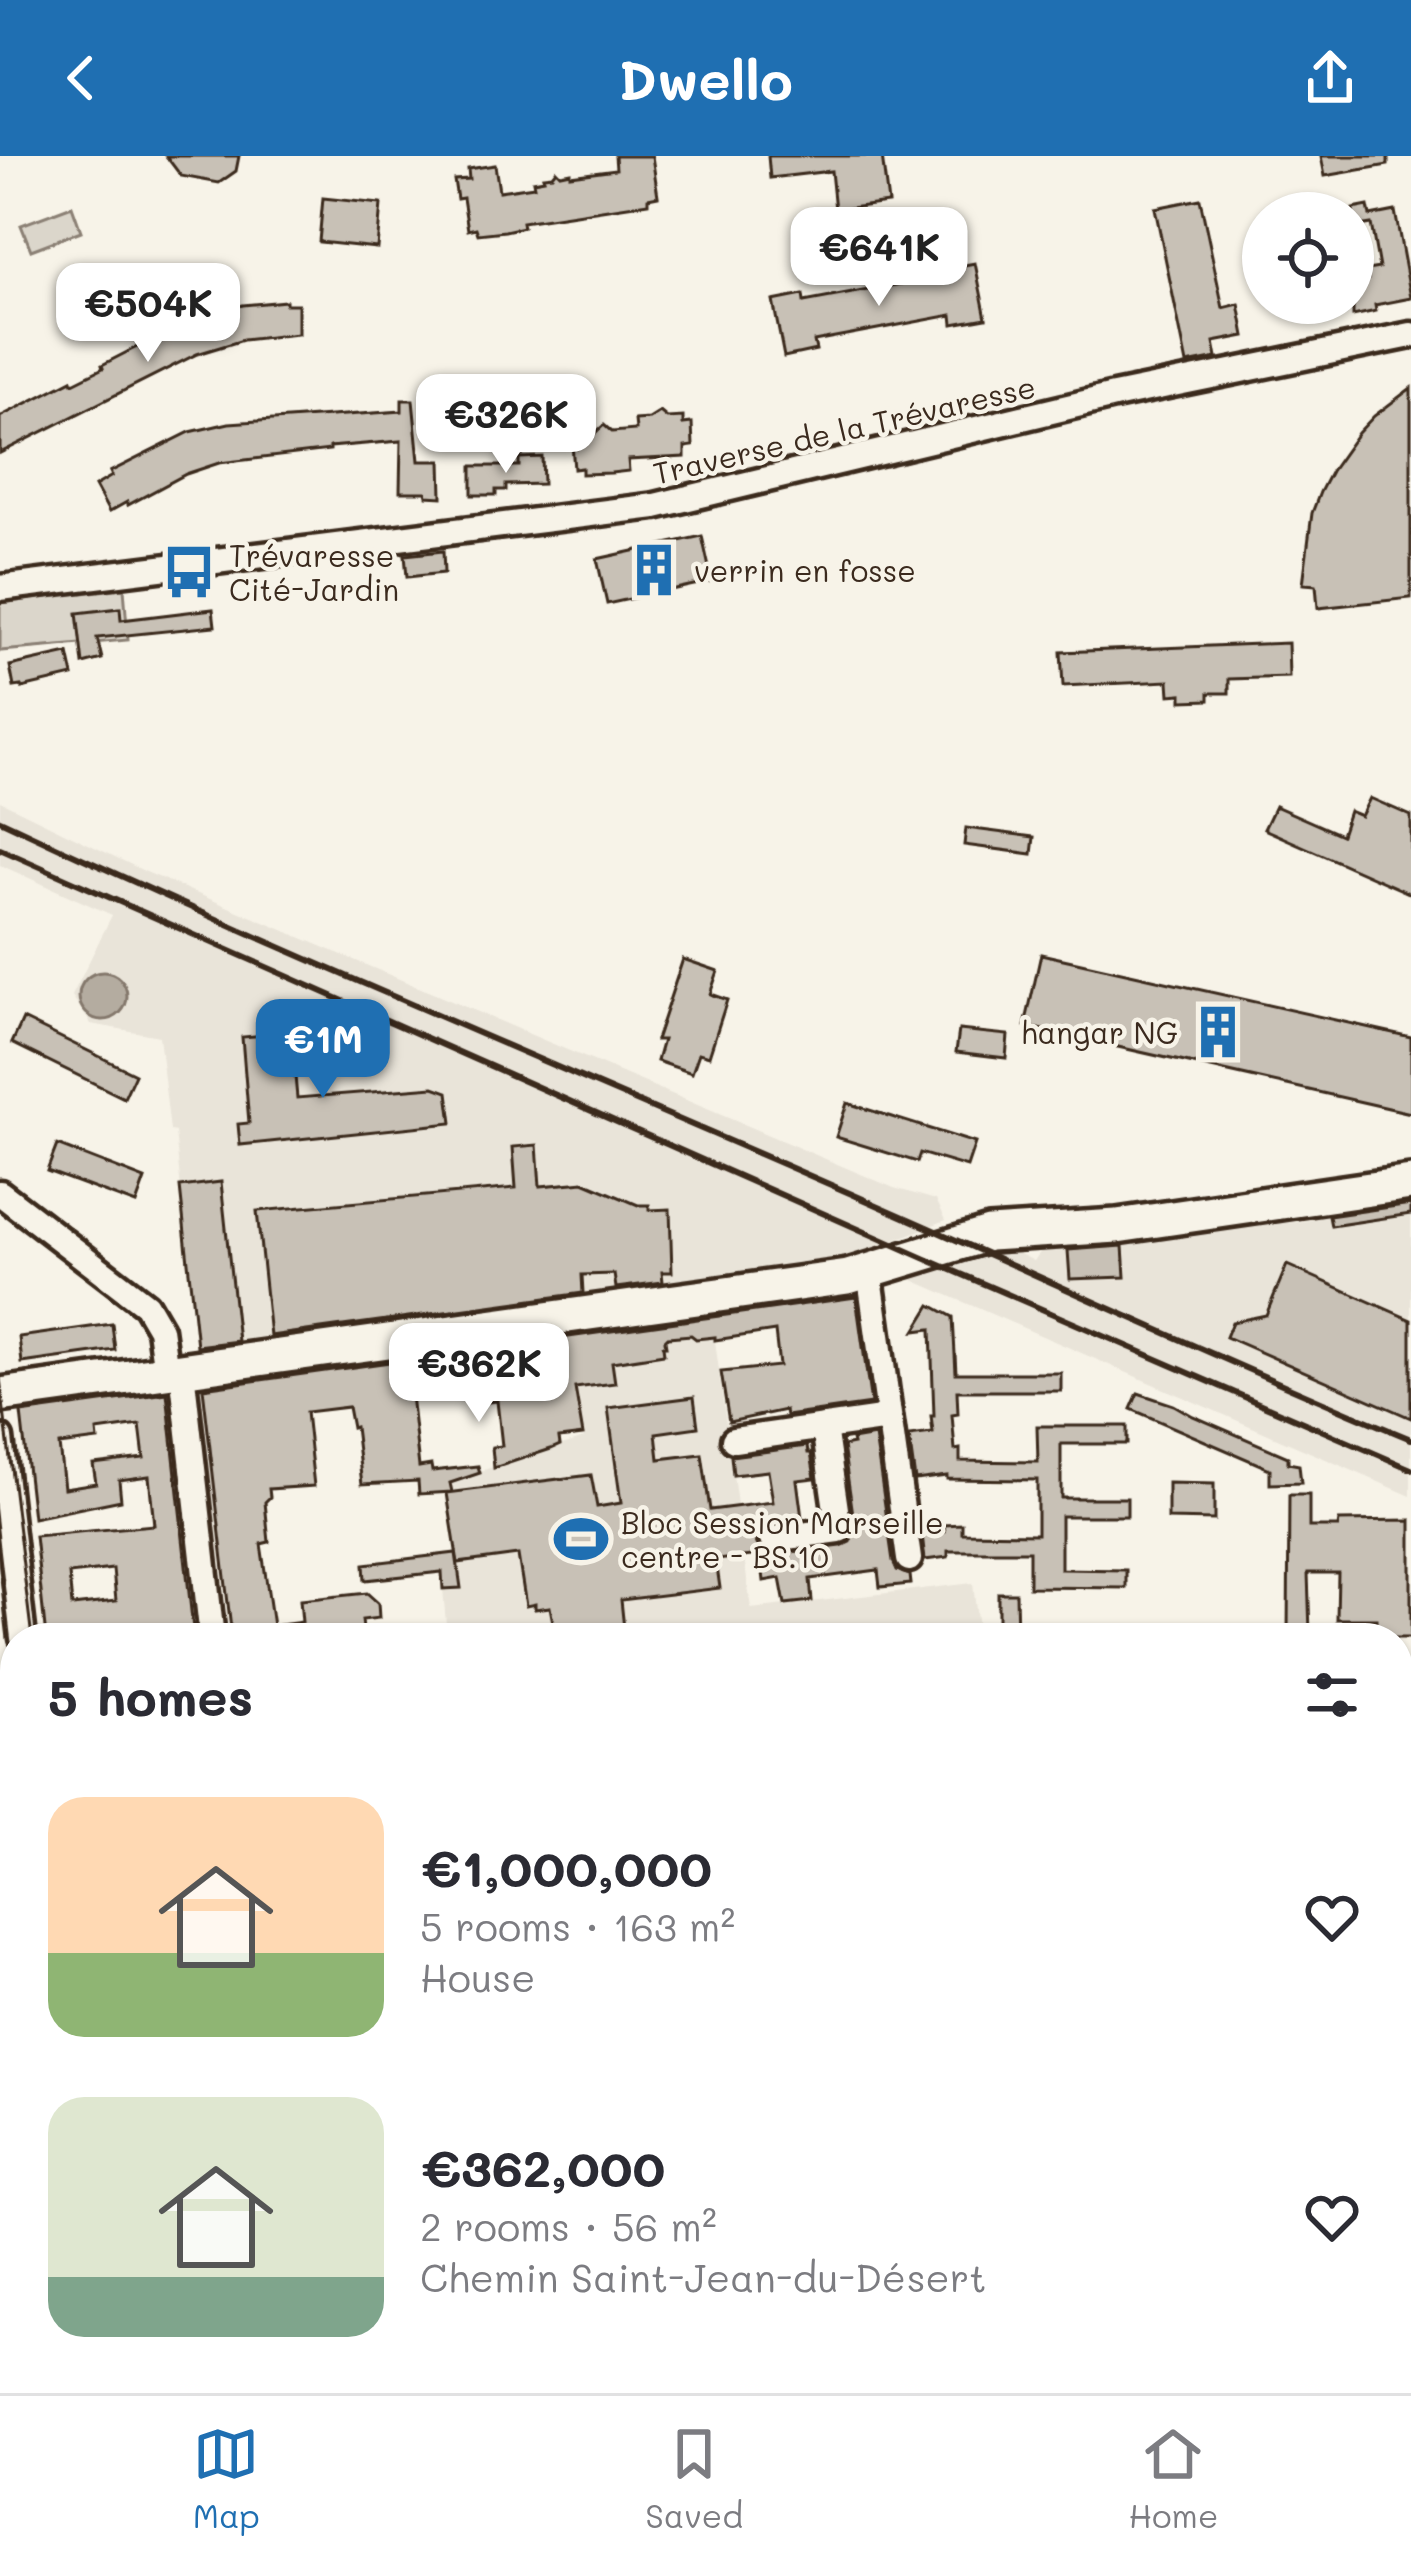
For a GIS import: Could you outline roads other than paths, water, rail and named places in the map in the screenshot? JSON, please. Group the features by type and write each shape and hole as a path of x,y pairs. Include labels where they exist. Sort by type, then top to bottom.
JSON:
{"street":[{"name":"Traverse de la Trévaresse","path":"0,588 655,506 1114,396 1411,334"},
{"path":"0,1395 848,1277 989,1234 1117,1226 1411,1184"},
{"path":"0,1193 146,1305 160,1329 174,1371 210,1623"},
{"path":"868,1270 909,1558"},
{"path":"734,1440 889,1418"},
{"path":"772,1539 839,1530 824,1427"},
{"path":"0,1438 21,1623"}],"tram line":[{"path":"0,1378 30,1623"}],"railway":[{"path":"0,820 1411,1439"},
{"path":"0,849 1411,1469"}],"place":[{"name":"verrin en fosse","path":"654,570"},
{"name":"Trévaresse Cité-Jardin","path":"189,572"},
{"name":"hangar NG","path":"1218,1032"},
{"name":"Bloc Session Marseille centre - BS.10","path":"581,1539"}]}
